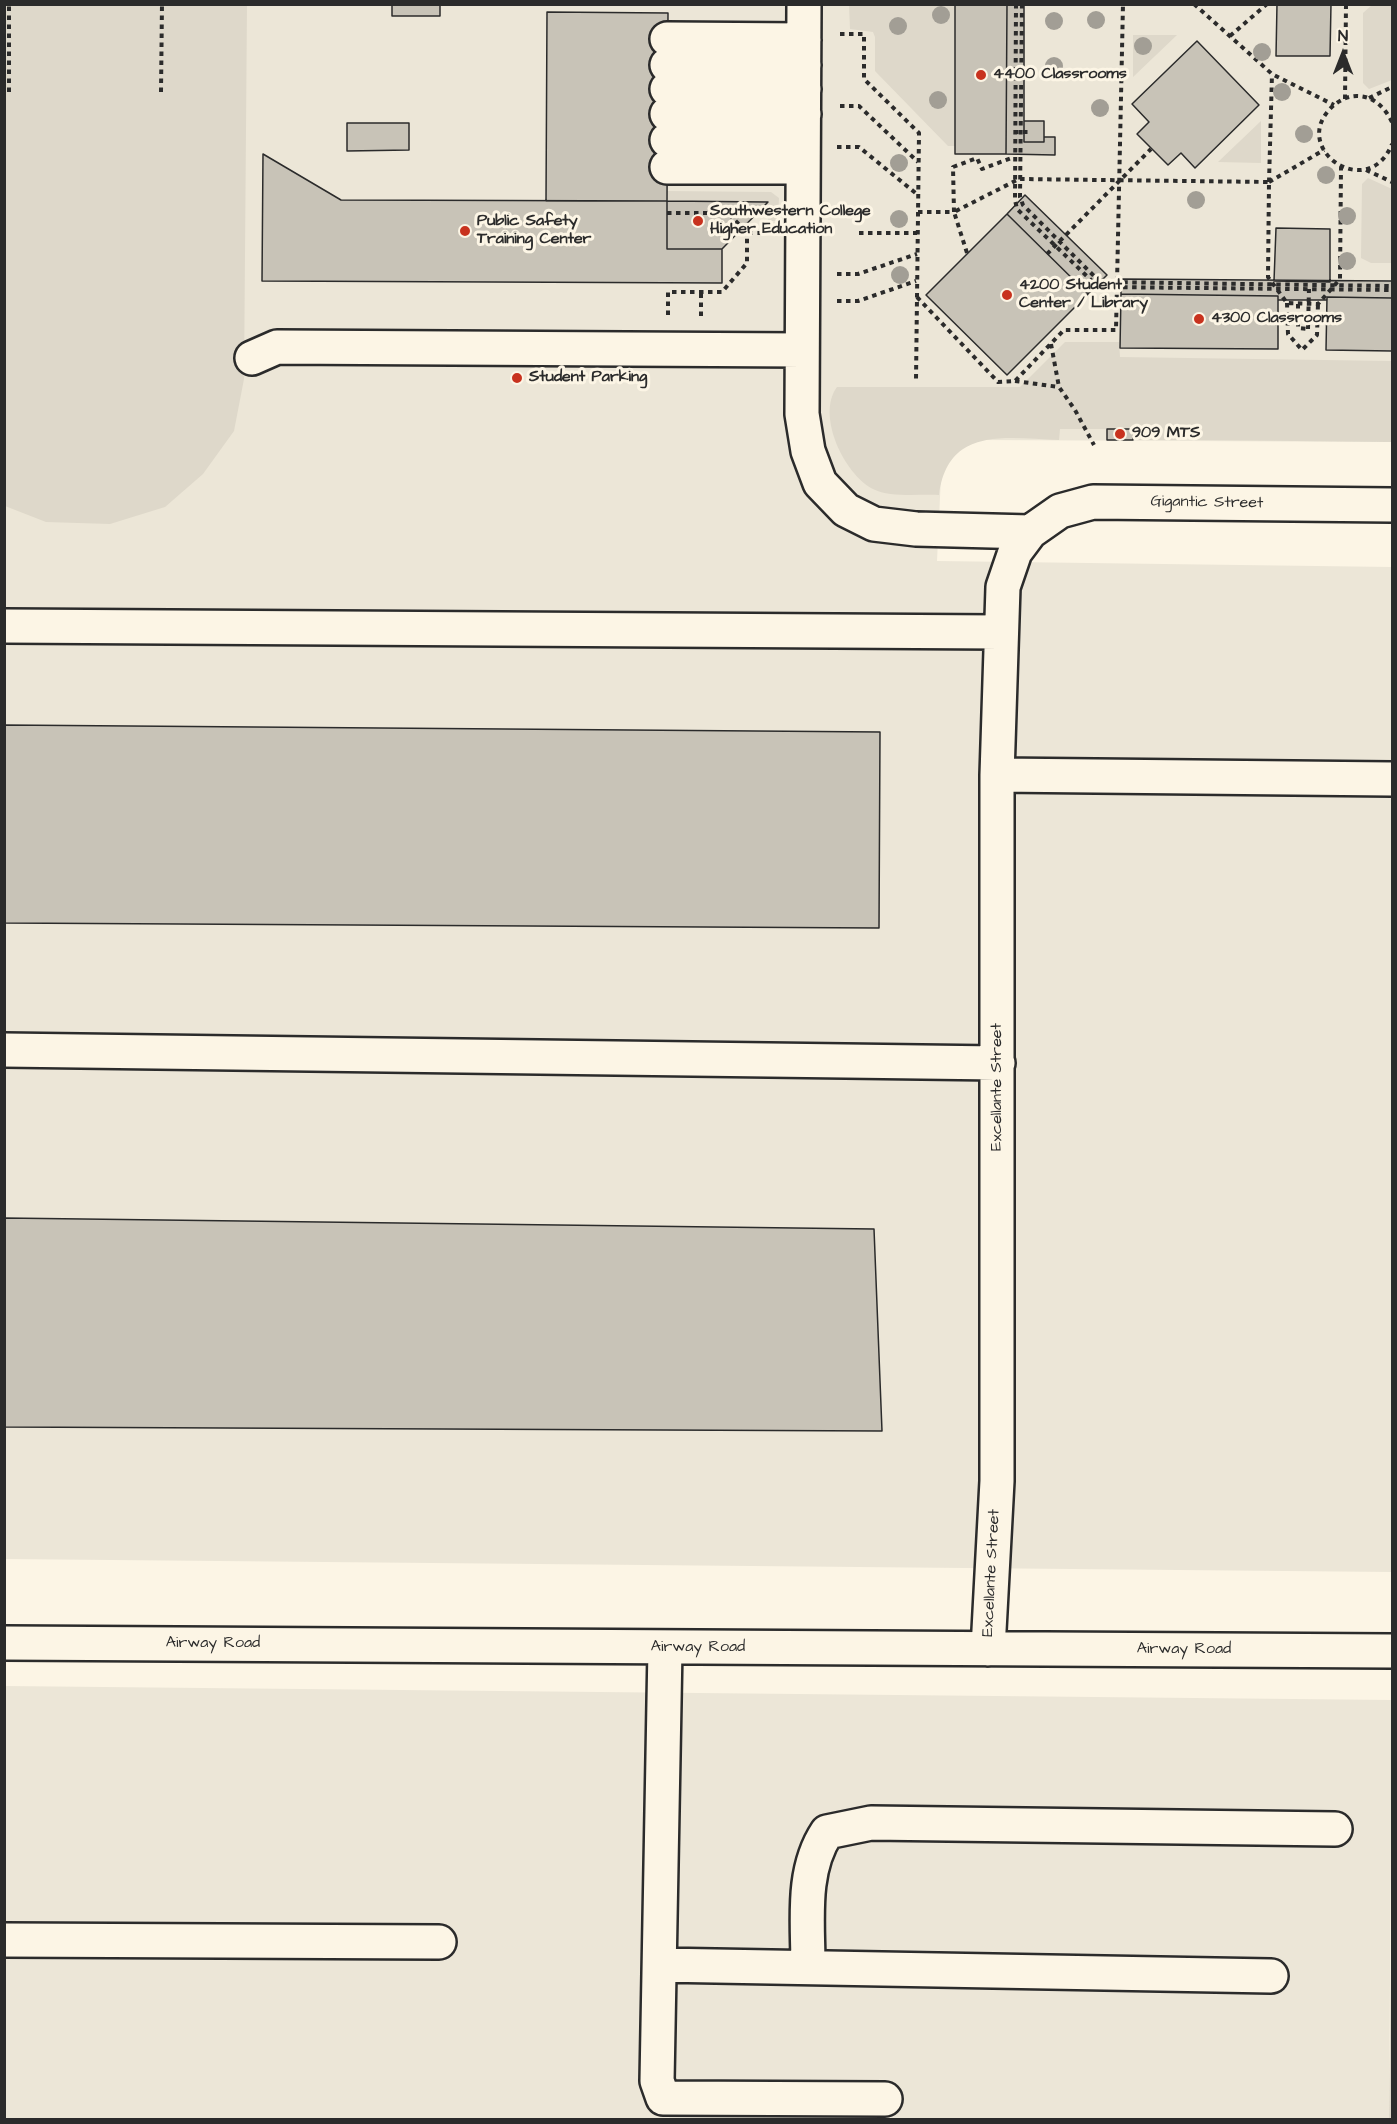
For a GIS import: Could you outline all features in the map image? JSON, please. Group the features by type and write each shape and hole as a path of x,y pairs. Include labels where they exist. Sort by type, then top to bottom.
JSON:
{"street":[{"path":"804,4 807,109 801,350 802,414 808,451 820,483 846,510 874,524 916,529 1030,532"},
{"path":"667,102 807,109"},
{"path":"667,102 807,109"},
{"path":"667,102 807,109"},
{"path":"252,358 277,347 801,350"},
{"name":"Gigantic Street","path":"1030,532 1060,511 1093,502 1392,505"},
{"name":"Excellante Street","path":"988,1649 997,1481 997,776 1000,632 1003,587 1015,552 1030,532"},
{"path":"4,626 1000,632"},
{"path":"997,776 1392,778"},
{"path":"4,1050 998,1064"},
{"name":"Airway Road","path":"4,1642 1392,1651"},
{"path":"665,1647 657,2081 663,2098 885,2099"},
{"path":"808,1967 808,1878 816,1848 827,1832 871,1823 1335,1829"},
{"path":"4,1940 439,1942"},
{"path":"660,1965 1271,1976"}],"path":[{"path":"9,4 9,92"},
{"path":"161,92 162,4"},
{"path":"1016,4 1014,157 1017,209 1093,282 1102,287 1392,288"},
{"path":"1022,4 1020,197 1023,205 1096,278 1104,282 1392,288"},
{"path":"1015,381 1064,330 1116,330 1123,4"},
{"path":"1194,4 1272,74 1334,105"},
{"path":"1230,36 1268,4"},
{"path":"1345,99 1346,4"},
{"path":"839,29 838,34 864,34 864,79 919,134 916,380"},
{"path":"1272,74 1268,278 1287,303 1288,334 1302,350 1317,335 1318,304 1340,279 1341,167"},
{"path":"1392,87 1368,98 1345,99 1325,114 1320,125 1320,138 1331,160 1341,167 1366,170 1392,182"},
{"path":"1368,98 1379,104 1392,123"},
{"path":"859,106 919,162"},
{"path":"807,109 859,147 918,196"},
{"path":"1014,132 1032,132"},
{"path":"1366,170 1386,157 1392,144"},
{"path":"1047,254 1151,149"},
{"path":"918,212 954,212 1019,179 1269,182 1324,150"},
{"path":"967,253 954,212 953,166 977,158 982,169 1014,157"},
{"path":"667,213 728,213 747,233 747,263 722,292 669,292 668,327"},
{"path":"747,233 779,233"},
{"path":"858,233 917,233"},
{"path":"858,274 917,254"},
{"path":"858,301 917,281"},
{"path":"1298,304 1298,328 1308,329 1309,289"},
{"path":"917,297 998,382 1015,381 1059,387"},
{"path":"1287,303 1318,304"},
{"path":"1051,344 1059,387 1076,410 1094,445"}],"shaded area":[{"path":"4,5 247,5 244,379 234,431 203,474 165,507 110,524 46,522 5,506"},
{"path":"5,5 1392,5 1392,442 981,440 962,448 950,460 941,476 937,561 1392,567 1392,1572 5,1559"},
{"path":"849,5 955,5 955,146 948,146 875,71 875,37 873,32 850,29"},
{"path":"1372,5 1392,5 1392,80 1369,89 1363,83 1363,13"},
{"path":"1133,35 1177,35 1133,77"},
{"path":"1261,121 1261,163 1218,162"},
{"path":"1368,178 1392,189 1392,263 1371,263 1361,258 1362,184"},
{"path":"667,191 771,192 779,198 778,221 768,221 767,202 667,201"},
{"path":"1065,342 1119,342 1120,357 1392,361 1392,442 1197,440 1197,430 1180,430 1179,440 1138,440 1137,429 1060,429 1059,440 1000,438 982,441 967,447 954,457 945,473 939,495 897,495 880,492 862,481 843,458 836,443 830,413 831,399 837,387 1020,387"},
{"path":"5,1686 1392,1700 1389,2119 5,2120"},
{"path":"1392,1874 1392,2119 1389,2120 1389,2119"}],"building":[{"path":"392,4 440,4 440,16 392,16"},
{"name":"4400 Classrooms","path":"955,4 1007,4 1006,154 955,154"},
{"path":"1007,4 1024,4 1024,142 1044,142 1044,137 1055,137 1055,155 1006,154"},
{"path":"1277,4 1331,4 1330,56 1276,56"},
{"name":"Public Safety Training Center","path":"547,12 668,13 667,201 546,201"},
{"path":"1197,41 1259,105 1195,168 1181,153 1168,165 1137,134 1149,122 1132,104"},
{"path":"1024,121 1044,121 1044,142 1024,142"},
{"path":"347,123 409,123 409,150 347,151"},
{"name":"Public Safety Training Center","path":"263,154 341,200 667,201 667,249 722,249 722,283 262,281"},
{"path":"1025,195 1107,275 1088,294 1007,214"},
{"path":"667,201 768,202 722,249 667,249"},
{"name":"4200 Student Center / Library","path":"1007,214 1088,294 1007,375 926,295"},
{"path":"1276,228 1330,229 1330,282 1274,281"},
{"path":"1121,279 1392,281 1392,298 1327,297 1327,300 1278,300 1278,296 1121,294"},
{"name":"4300 Classrooms","path":"1121,294 1278,296 1278,349 1120,348"},
{"name":"4300 Classrooms","path":"1327,297 1392,298 1392,351 1326,350"},
{"name":"909 MTS","path":"1107,429 1133,429 1133,440 1107,440"},
{"path":"4,725 880,732 879,928 4,923"},
{"path":"4,1218 874,1229 882,1431 4,1427"}],"place":[{"name":"4400 Classrooms","path":"981,75"},
{"name":"Southwestern College Higher Education","path":"698,221"},
{"name":"Public Safety Training Center","path":"465,231"},
{"name":"4200 Student Center / Library","path":"1007,295"},
{"name":"4300 Classrooms","path":"1199,319"},
{"name":"Student Parking","path":"517,378"},
{"name":"909 MTS","path":"1120,434"}]}
